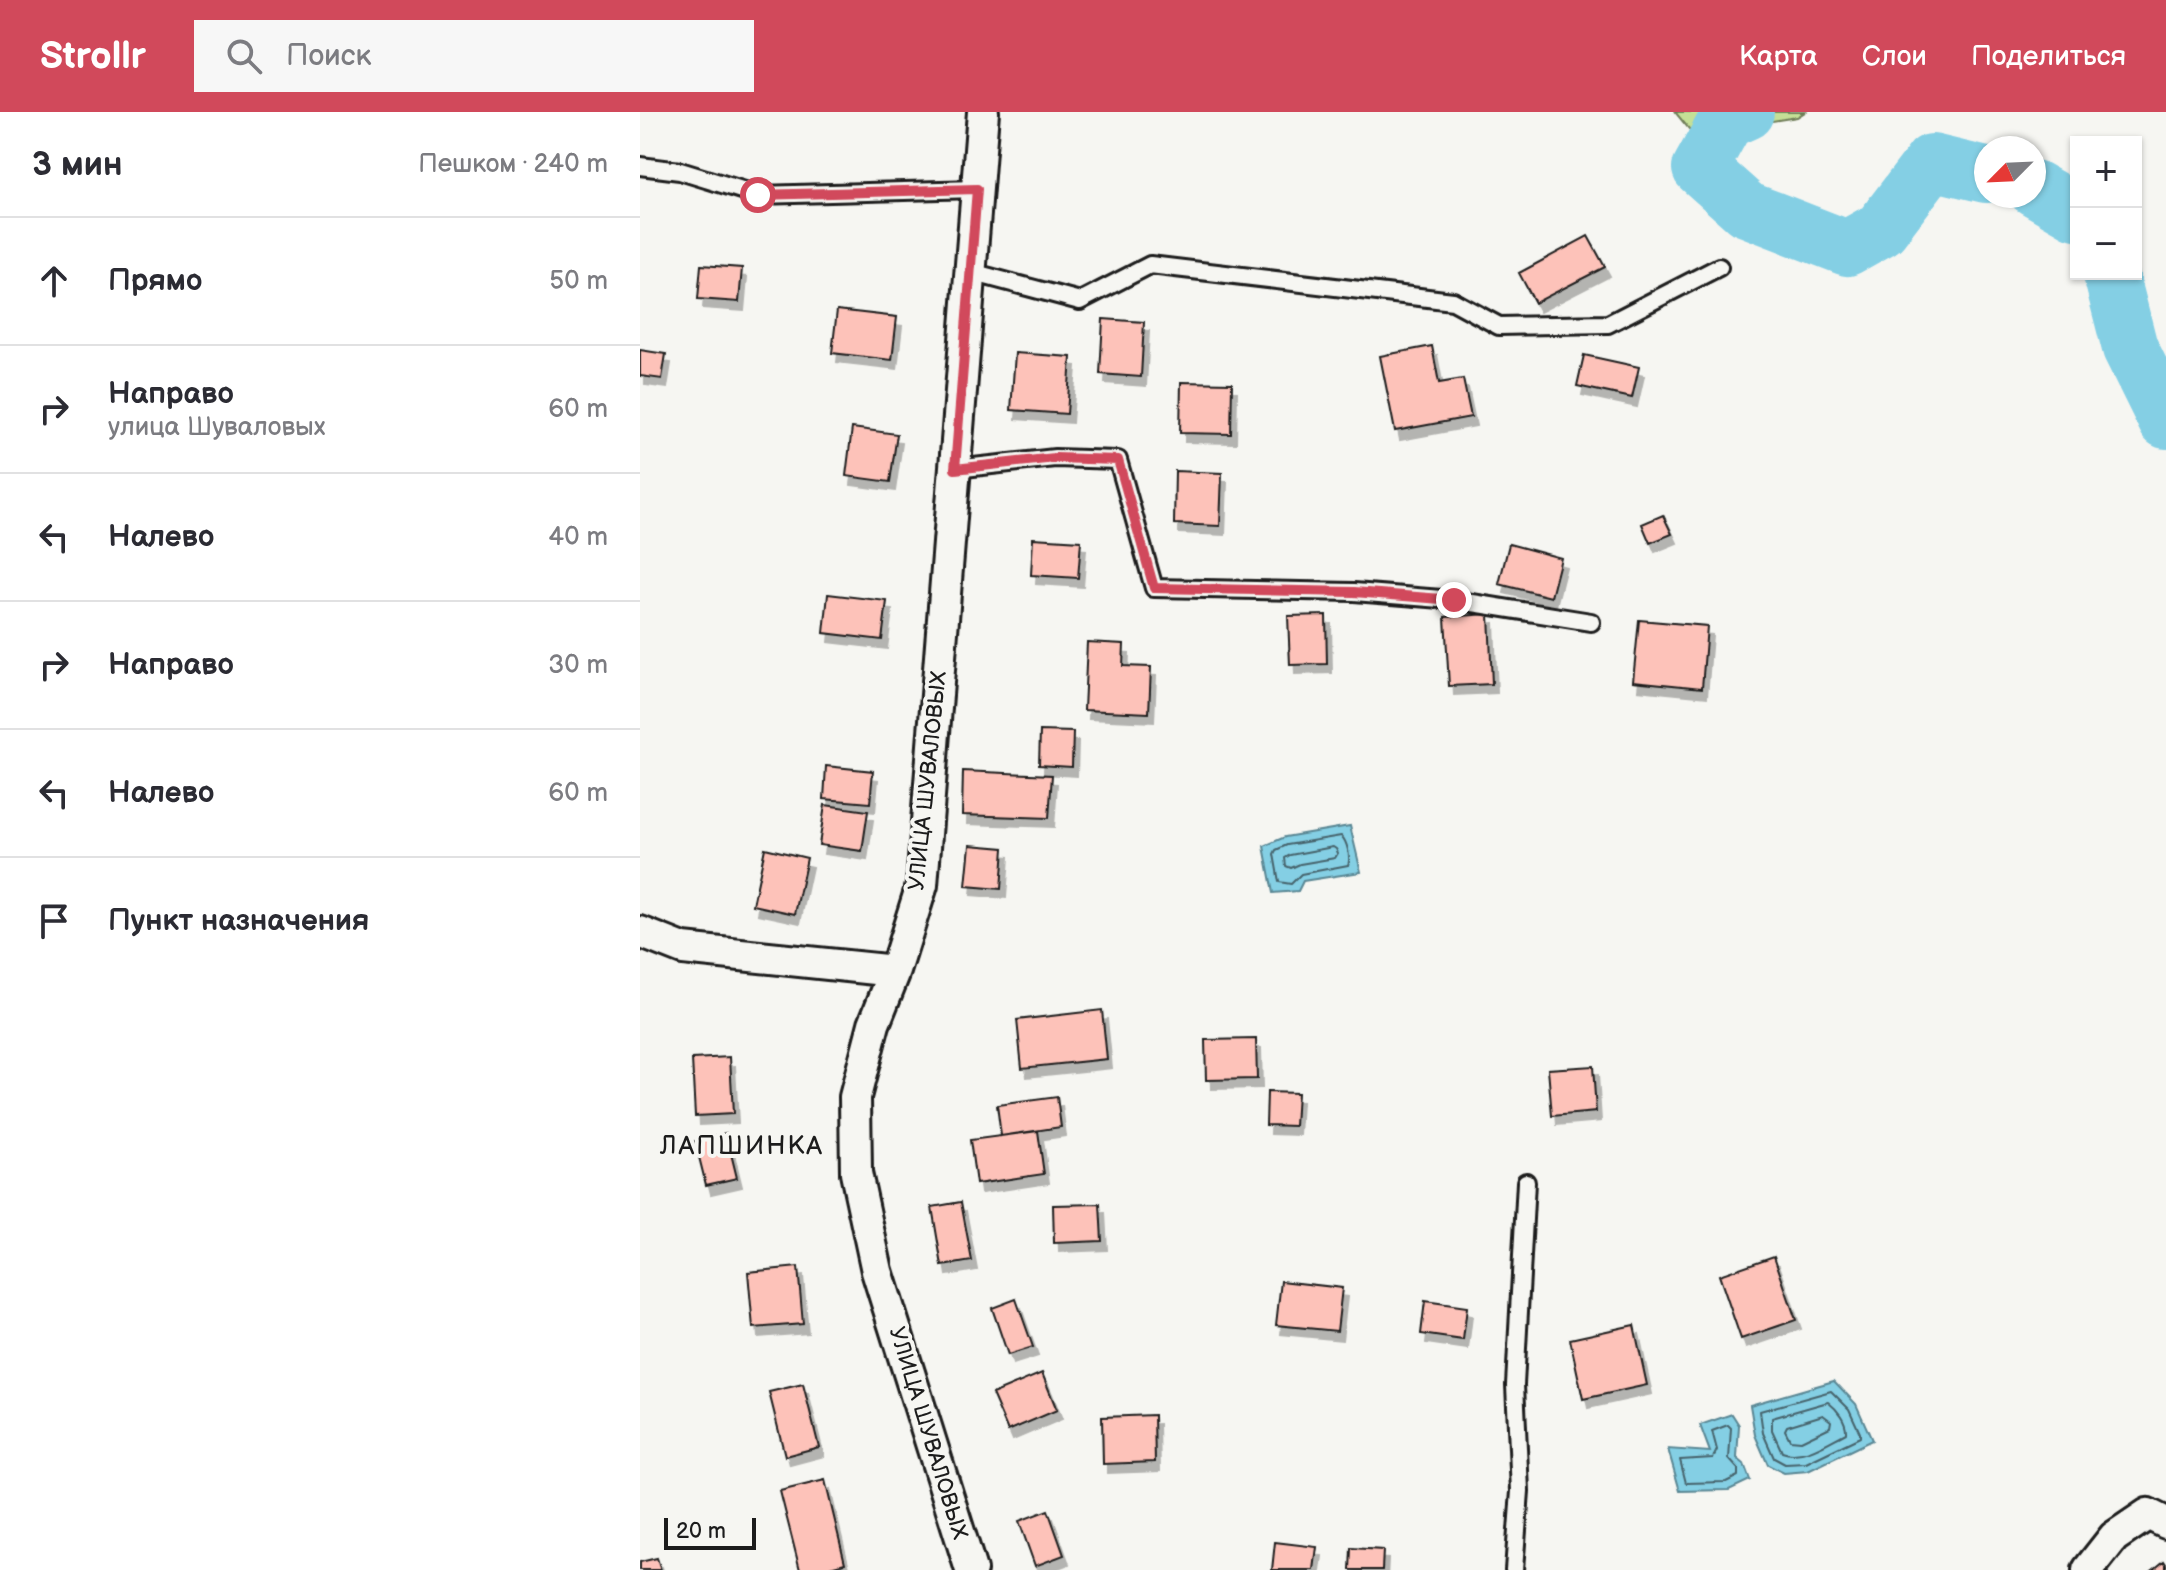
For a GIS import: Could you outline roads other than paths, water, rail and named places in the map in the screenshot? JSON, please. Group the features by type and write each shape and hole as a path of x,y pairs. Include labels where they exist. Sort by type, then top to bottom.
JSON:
{"street":[{"name":"УЛИЦА ШУВАЛОВЫХ","path":"971,1570 877,1271 856,1173 855,1097 874,1024 895,971 922,885 983,112"},
{"path":"640,932 683,949 895,971"},
{"path":"2088,1570 2114,1537 2148,1514 2166,1523"}],"lane":[{"path":"640,166 680,171 758,195 977,189"},
{"path":"971,272 1080,301 1150,265 1453,301 1499,326 1608,324 1719,267"},
{"path":"955,469 1055,458 1118,460 1154,588 1368,593 1454,600 1591,622"},
{"path":"1514,1570 1520,1491 1515,1385 1526,1182"}],"water":[{"path":"1350,826 1361,872 1303,881 1298,891 1273,893 1264,846 1285,837"},
{"path":"1834,1381 1856,1404 1872,1440 1808,1471 1784,1473 1768,1465 1755,1435 1750,1405"},
{"path":"1732,1414 1739,1425 1737,1458 1744,1464 1750,1480 1729,1490 1680,1491 1668,1449 1710,1452 1700,1425"}],"waterway":[{"path":"1746,112 1726,121 1700,168 1746,209 1847,248 1881,229 1932,162 1974,172"},
{"path":"2046,195 2070,209"},
{"path":"2113,280 2130,348 2166,421"}],"district":[{"name":"ЛАПШИНКА","path":"742,1146"}]}
